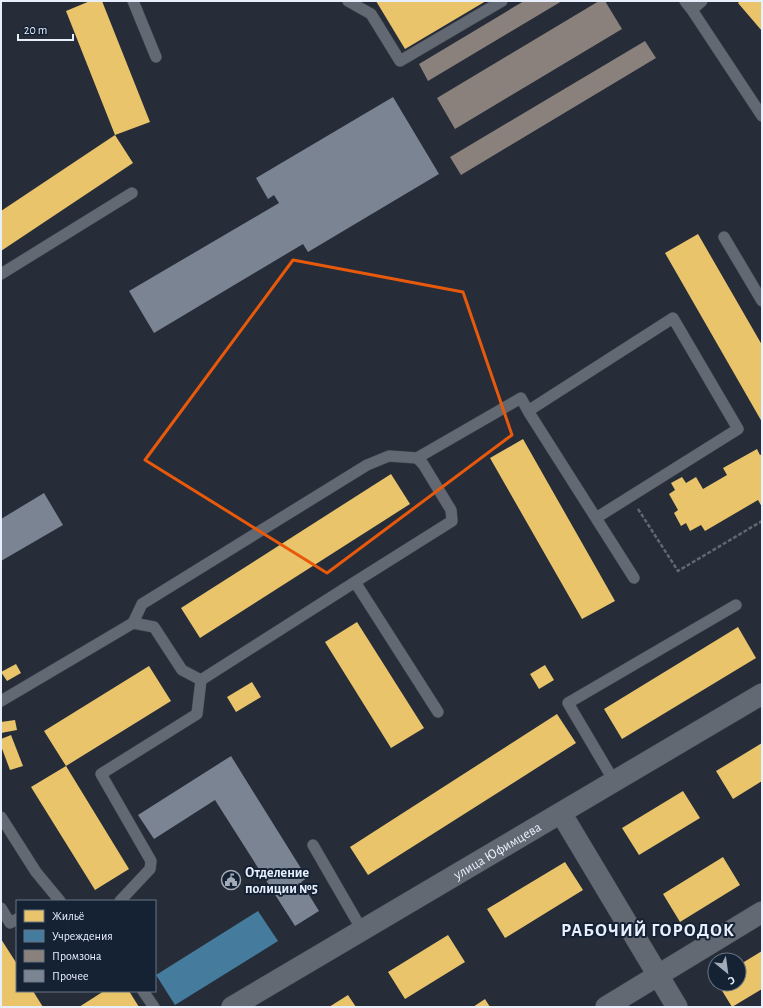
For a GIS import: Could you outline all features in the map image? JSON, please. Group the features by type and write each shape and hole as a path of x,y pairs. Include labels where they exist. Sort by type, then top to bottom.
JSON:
{"street":[{"name":"улица Юфимцева","path":"232,1007 762,694"},
{"path":"561,813 657,976 677,1007"},
{"path":"606,1007 762,912"}],"lane":[{"path":"133,1 156,57"},
{"path":"348,1 371,14 400,61 502,1"},
{"path":"702,1 688,5 762,116"},
{"path":"1,274 132,193"},
{"path":"724,236 762,301"},
{"path":"528,411 673,318 738,429 596,518"},
{"path":"1,701 132,623 142,604 367,465 389,456 417,458 521,398 634,578"},
{"path":"201,680 452,521 451,510 417,458"},
{"path":"355,582 438,712"},
{"path":"614,781 568,703 736,605"},
{"path":"132,623 154,627 182,670 201,680"},
{"path":"121,900 150,869 152,861 101,774 197,714 201,680"},
{"path":"1,817 55,900"},
{"path":"313,845 362,930"},
{"path":"1,908 10,923 16,920"},
{"path":"144,992 154,1007"}],"path":[{"path":"630,496 678,571 762,521"}],"highlighted area":[{"path":"293,260 463,292 512,435 327,573 145,460"}],"building: Жильё":[{"path":"90,1 102,1 150,122 115,135 66,11"},
{"path":"376,1 486,1 405,49"},
{"path":"740,1 762,1 762,31 738,3"},
{"path":"115,135 133,163 1,251 1,211"},
{"path":"698,234 762,345 762,422 665,253"},
{"path":"523,439 615,601 582,619 490,458"},
{"path":"757,449 760,455 762,454 762,507 758,500 705,531 701,525 690,531 686,523 681,526 674,513 678,510 669,494 675,490 671,483 682,477 686,483 696,477 703,489 727,475 723,468"},
{"path":"391,474 410,504 200,638 181,608"},
{"path":"357,622 424,728 391,748 325,642"},
{"path":"738,627 756,658 622,739 604,709"},
{"path":"16,664 21,673 7,681 1,672"},
{"path":"545,665 554,680 539,689 530,674"},
{"path":"149,666 171,701 66,766 44,731"},
{"path":"252,682 261,697 236,712 227,697"},
{"path":"557,714 576,743 368,875 350,847"},
{"path":"15,720 17,730 1,733 1,722"},
{"path":"11,735 23,766 10,770 1,746 1,739"},
{"path":"762,743 762,781 733,799 716,771"},
{"path":"66,766 129,869 95,890 31,787"},
{"path":"683,791 700,818 639,855 622,828"},
{"path":"723,857 740,885 680,922 663,894"},
{"path":"565,862 583,890 505,938 487,909"},
{"path":"448,935 465,962 405,999 388,972"},
{"path":"1,939 16,962 16,992 34,992 43,1007 1,1007"},
{"path":"762,951 762,989 732,1007 723,992 747,992 747,960"},
{"path":"102,992 130,992 139,1007 79,1007"},
{"path":"348,995 356,1007 329,1007"},
{"path":"485,999 490,1007 473,1007"}],"building: Учреждения":[{"name":"Отделение полиции №5","path":"258,911 278,941 175,1005 156,975"}],"building: Промзона":[{"path":"524,1 562,1 428,81 419,64"},
{"path":"599,1 605,1 622,29 455,129 437,98"},
{"path":"645,41 656,58 461,175 450,157"}],"building: Прочее":[{"path":"393,97 439,174 308,252 303,244 154,333 129,291 279,203 274,195 268,199 256,178"},
{"path":"44,493 63,525 1,561 1,519"},
{"path":"231,756 307,878 301,882 319,911 295,926 215,800 154,839 138,815"}],"place":[{"name":"Отделение полиции №5","path":"231,880"}],"district":[{"name":"РАБОЧИЙ ГОРОДОК","path":"648,930"}]}
